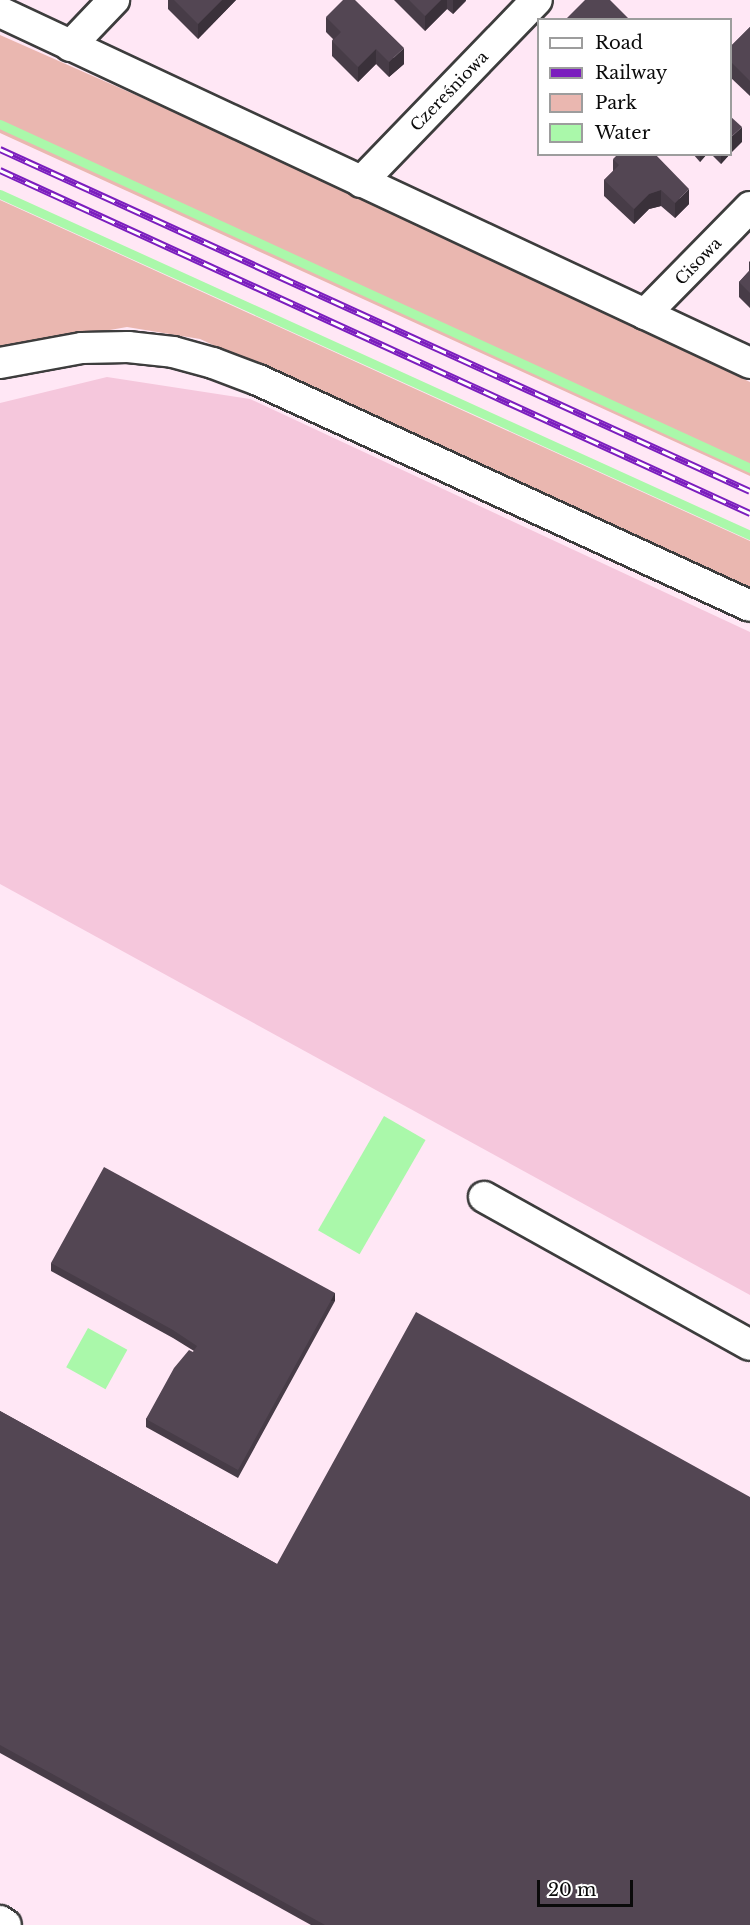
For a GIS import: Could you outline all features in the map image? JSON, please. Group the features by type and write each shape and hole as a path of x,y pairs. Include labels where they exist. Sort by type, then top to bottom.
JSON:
{"street":[{"path":"70,46 114,0"},
{"name":"Czereśniowa","path":"361,182 537,0"},
{"path":"0,12 750,363"},
{"name":"Cisowa","path":"645,314 750,207"},
{"path":"0,363 82,348 128,348 173,352 213,363 258,380 750,606"},
{"path":"484,1197 750,1345"},
{"path":"0,1921 6,1925"}],"shaded area":[{"path":"107,377 250,399 750,632 750,1295 0,884 0,403"}],"green space":[{"path":"0,35 233,138 750,382 750,476 0,133"},
{"path":"0,200 750,541 750,590 200,339 127,327 0,349"}],"water":[{"path":"384,1116 426,1140 360,1254 318,1230"},
{"path":"88,1328 127,1350 106,1389 66,1367"}],"building":[{"path":"174,0 222,0 198,24"},
{"path":"343,0 355,0 404,48 389,62 376,49 358,67 332,41 341,32 326,17"},
{"path":"409,0 441,0 425,16"},
{"path":"585,0 610,0 628,18 567,18"},
{"path":"750,27 750,81 732,63 732,45"},
{"path":"732,118 742,127 732,136"},
{"path":"616,156 657,156 689,189 675,203 661,190 649,194 634,209 604,180 619,165 613,159"},
{"path":"750,270 750,293 739,282"},
{"path":"104,1167 335,1293 238,1470 146,1419 174,1368 189,1350 193,1352 197,1346 173,1330 51,1263"},
{"path":"416,1312 750,1497 750,1925 325,1925 0,1745 0,1411 277,1564"}],"waterway":[{"path":"0,124 750,468"},
{"path":"0,194 750,535"}],"railway":[{"path":"0,149 750,491"},
{"path":"0,170 750,513"}]}
